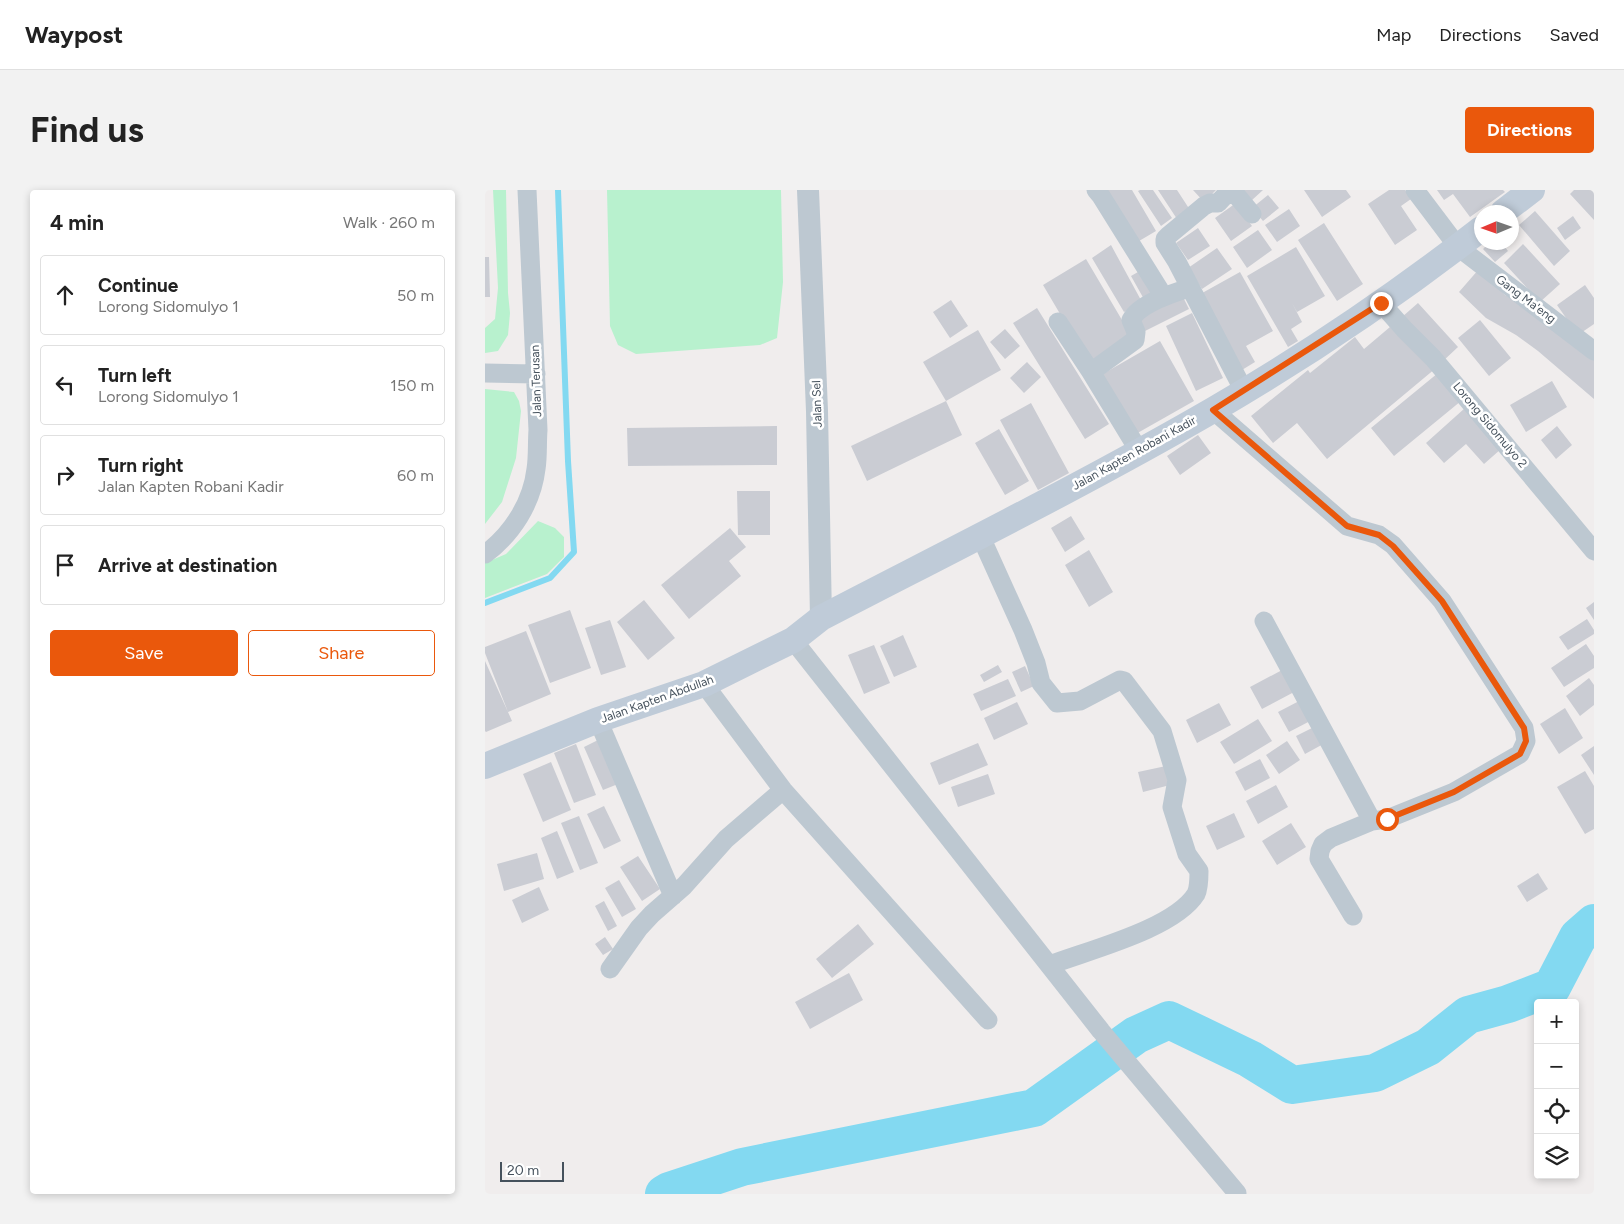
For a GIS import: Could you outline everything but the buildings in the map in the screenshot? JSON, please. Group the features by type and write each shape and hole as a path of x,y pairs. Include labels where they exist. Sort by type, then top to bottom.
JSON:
{"main road":[{"path":"1512,205 1532,190"},
{"name":"Jalan Kapten Robani Kadir","path":"821,618 1139,451 1213,410 1381,303 1474,234"},
{"name":"Jalan Kapten Abdullah","path":"485,766 598,720 704,684 793,640 821,618"}],"street":[{"name":"Jalan Terusan","path":"485,554 506,535 518,520 532,489 537,469 536,374 527,190"},
{"name":"Jalan Sel","path":"808,190 817,411 821,618"},
{"path":"1096,190 1164,297"},
{"path":"1244,391 1165,239 1204,206 1218,203 1231,190 1252,214"},
{"name":"Gang Ma'eng","path":"1415,190 1458,247 1594,351"},
{"path":"1142,261 1167,246"},
{"path":"1091,372 1135,340 1136,332 1131,320 1134,315 1164,297 1189,288"},
{"name":"Lorong Sidomulyo 2","path":"1381,303 1404,330 1433,358 1594,551"},
{"path":"1058,322 1139,451"},
{"path":"485,373 536,374"},
{"path":"1213,410 1347,526 1379,535 1393,546 1442,601 1524,728 1526,741 1520,754 1454,792 1387,819 1371,821 1331,838 1323,844 1319,859 1353,916"},
{"path":"980,535 1023,630 1036,663 1041,683 1057,703 1080,702 1120,680 1124,681 1161,731 1177,780 1172,807 1187,854 1199,871 1197,892 1184,908 1152,928 1049,964"},
{"path":"1263,621 1371,821"},
{"path":"793,640 1101,1031 1237,1193"},
{"path":"704,684 783,790 988,1020"},
{"path":"598,720 673,896"},
{"path":"610,969 639,928 684,886 726,838 783,790"}],"green space":[{"path":"493,190 506,190 510,313 508,335 498,351 485,353 485,328 495,319 498,288"},
{"path":"607,190 781,190 783,282 777,338 760,345 636,354 618,345 610,326"},
{"path":"485,389 514,392 519,401 521,411 516,458 502,502 485,524"},
{"path":"538,521 555,528 564,537 564,557 547,574 485,598 485,563 506,554"}],"waterway":[{"path":"485,603 550,578 574,552 568,461 558,190"},
{"path":"664,1194 742,1167 1034,1108 1136,1035 1169,1020 1250,1059 1292,1085 1375,1073 1428,1047 1468,1015 1508,1004 1552,987 1578,937 1594,923"}],"route":[{"path":"1381,303 1213,410 1347,526 1379,535 1393,546 1442,601 1524,728 1526,741 1520,754 1454,792 1387,819"}]}
